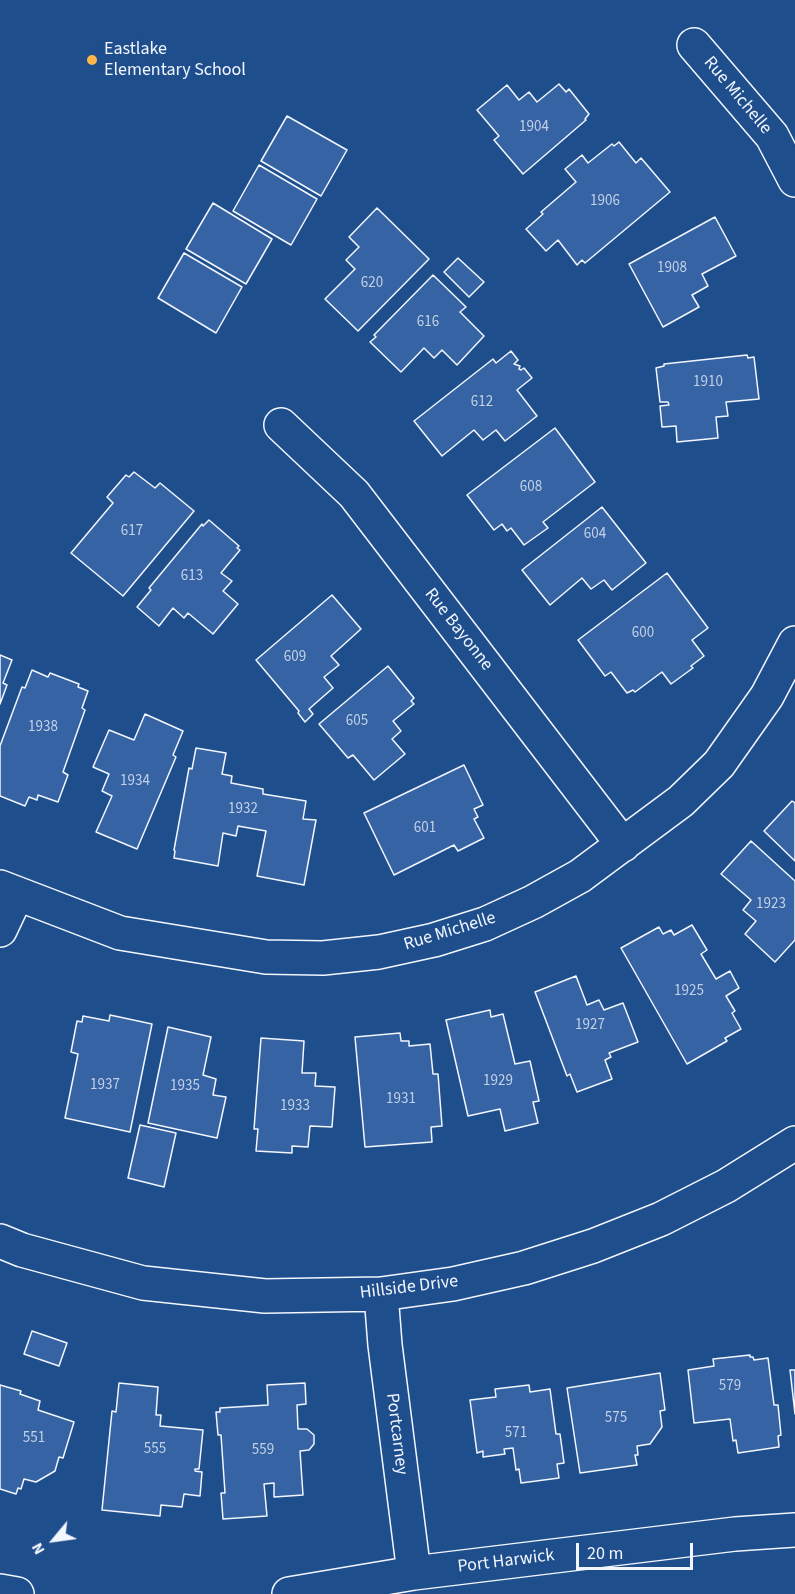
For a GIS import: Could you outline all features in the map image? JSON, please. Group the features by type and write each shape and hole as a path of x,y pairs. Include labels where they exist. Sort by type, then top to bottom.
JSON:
{"street":[{"name":"Rue Michelle","path":"694,45 772,136 795,180"},
{"name":"Rue Bayonne","path":"281,425 354,494 623,845"},
{"name":"Rue Michelle","path":"8,890 120,933 266,957 323,958 379,952 434,940 485,924 533,902 580,876 681,801 719,764 767,696 795,643"},
{"path":"0,930 8,890"},
{"name":"Hillside Drive","path":"0,1241 22,1250 143,1283 265,1296 381,1294 453,1284 524,1268 593,1246 661,1219 726,1186 795,1143"},
{"name":"Portcarney","path":"381,1294 386,1356 414,1573"},
{"name":"Port Harwick","path":"289,1594 414,1573 747,1533 795,1530"},
{"path":"0,1591 17,1594"}],"building":[{"path":"559,84 566,92 569,89 589,114 586,120 523,174 494,140 499,136 477,110 507,85 519,100 529,92 537,102"},
{"path":"287,116 347,150 321,196 261,161"},
{"path":"619,142 636,163 641,158 670,192 585,263 582,260 577,265 558,240 546,251 526,229 543,214 541,212 576,182 565,169 582,155 588,163 612,144 614,146"},
{"path":"259,165 317,199 291,245 233,211"},
{"path":"213,203 272,239 246,284 186,249"},
{"path":"377,208 429,259 358,331 325,299 355,269 346,260 359,247 349,237"},
{"path":"715,217 736,256 702,274 708,286 692,295 699,307 663,327 629,264"},
{"path":"184,253 242,287 216,333 158,298"},
{"path":"458,258 484,282 469,297 444,272"},
{"path":"433,275 466,307 460,312 484,336 457,365 442,350 434,358 424,348 401,372 370,342 376,337 374,335"},
{"path":"511,351 518,360 514,364 520,366 521,370 524,368 532,378 517,390 537,416 505,441 496,430 483,440 474,430 442,456 414,421 493,359 496,363"},
{"path":"747,355 748,358 754,357 759,399 726,402 728,416 716,417 718,438 677,442 676,426 662,427 660,406 669,405 668,402 660,402 656,368 664,364"},
{"path":"555,428 595,482 543,522 548,528 524,545 511,528 507,531 502,524 494,530 467,495"},
{"path":"134,472 155,488 160,483 194,511 123,596 71,553 113,503 107,497 126,475 129,477"},
{"path":"602,507 646,563 612,590 604,580 591,589 582,578 550,605 522,570"},
{"path":"209,520 239,546 237,548 240,550 221,573 232,581 223,591 238,604 213,634 188,613 184,618 173,608 159,626 137,607 151,590 149,588 202,524 203,526"},
{"path":"667,573 708,628 692,640 704,656 691,666 693,668 671,684 662,672 635,692 633,690 627,693 611,672 605,676 578,640"},
{"path":"332,595 361,629 331,656 339,665 324,677 333,688 309,709 313,714 305,722 298,713 299,711 256,660"},
{"path":"0,655 12,660 3,683 7,685 0,704"},
{"path":"388,666 414,698 411,701 414,704 393,721 401,731 392,739 405,754 374,780 353,755 348,758 319,724"},
{"path":"32,670 48,677 50,673 79,684 78,687 88,691 82,708 85,710 63,772 68,775 58,802 38,795 37,800 29,797 25,806 0,796 0,746 22,687 25,688"},
{"path":"145,714 183,731 173,755 176,757 137,849 96,832 112,796 102,791 109,774 93,767 109,730 134,740"},
{"path":"196,748 226,753 222,774 232,776 231,783 263,789 263,794 306,801 303,819 316,820 304,885 257,876 266,831 238,826 236,836 223,833 218,866 174,858 189,768 192,769"},
{"path":"464,765 483,805 474,809 478,817 474,819 484,838 458,851 454,845 394,875 364,813"},
{"path":"792,801 795,803 795,861 764,831"},
{"path":"751,841 795,881 795,940 775,962 745,934 756,921 743,910 751,900 721,874"},
{"path":"692,925 707,950 701,954 716,979 730,971 739,988 726,996 735,1011 732,1013 741,1029 725,1038 727,1041 687,1064 621,948 659,927 663,934 671,930 674,935"},
{"path":"576,976 587,1005 599,1000 604,1010 623,1003 638,1042 609,1053 611,1057 605,1060 612,1079 577,1092 570,1074 567,1076 535,992"},
{"path":"490,1010 491,1017 503,1014 515,1064 530,1061 539,1101 533,1102 538,1123 505,1131 500,1109 468,1116 446,1020"},
{"path":"110,1015 152,1024 130,1132 65,1118 78,1054 71,1052 77,1021 82,1022 83,1016 109,1021"},
{"path":"168,1027 211,1037 203,1075 216,1079 213,1095 226,1097 217,1138 148,1123"},
{"path":"400,1033 401,1041 409,1041 409,1046 430,1044 433,1074 438,1074 442,1126 431,1127 432,1142 365,1147 355,1037"},
{"path":"261,1038 304,1041 302,1073 316,1073 315,1086 335,1087 332,1127 310,1126 308,1147 292,1146 292,1153 256,1151 258,1129 254,1129"},
{"path":"140,1125 176,1133 164,1187 128,1178"},
{"path":"32,1331 67,1343 59,1366 24,1354"},
{"path":"750,1355 754,1360 768,1358 774,1405 778,1405 781,1435 778,1436 779,1447 738,1453 736,1440 733,1441 730,1419 694,1423 688,1370 714,1366 713,1359"},
{"path":"790,1370 795,1370 795,1414"},
{"path":"660,1373 665,1410 660,1411 662,1427 650,1444 637,1446 638,1455 635,1455 637,1465 580,1473 567,1388"},
{"path":"119,1383 158,1387 156,1415 161,1415 160,1426 203,1430 199,1469 195,1469 195,1471 202,1472 200,1496 184,1494 182,1507 161,1505 160,1516 102,1510 112,1411 116,1412"},
{"path":"305,1383 306,1404 297,1405 298,1429 307,1429 314,1435 314,1444 309,1450 300,1451 303,1495 274,1497 274,1483 264,1484 267,1516 223,1519 221,1493 225,1493 221,1435 218,1435 216,1412 220,1412 220,1408 268,1405 267,1385"},
{"path":"0,1385 21,1391 20,1394 40,1401 38,1410 74,1422 63,1458 59,1457 55,1471 36,1482 24,1479 21,1489 18,1488 16,1494 0,1489"},
{"path":"529,1385 530,1392 550,1389 556,1434 560,1434 564,1463 557,1464 559,1478 521,1483 519,1469 516,1470 513,1448 504,1449 505,1454 483,1457 483,1451 477,1453 470,1400 496,1397 495,1389"}],"place":[{"name":"Eastlake Elementary School","path":"92,60"}]}
